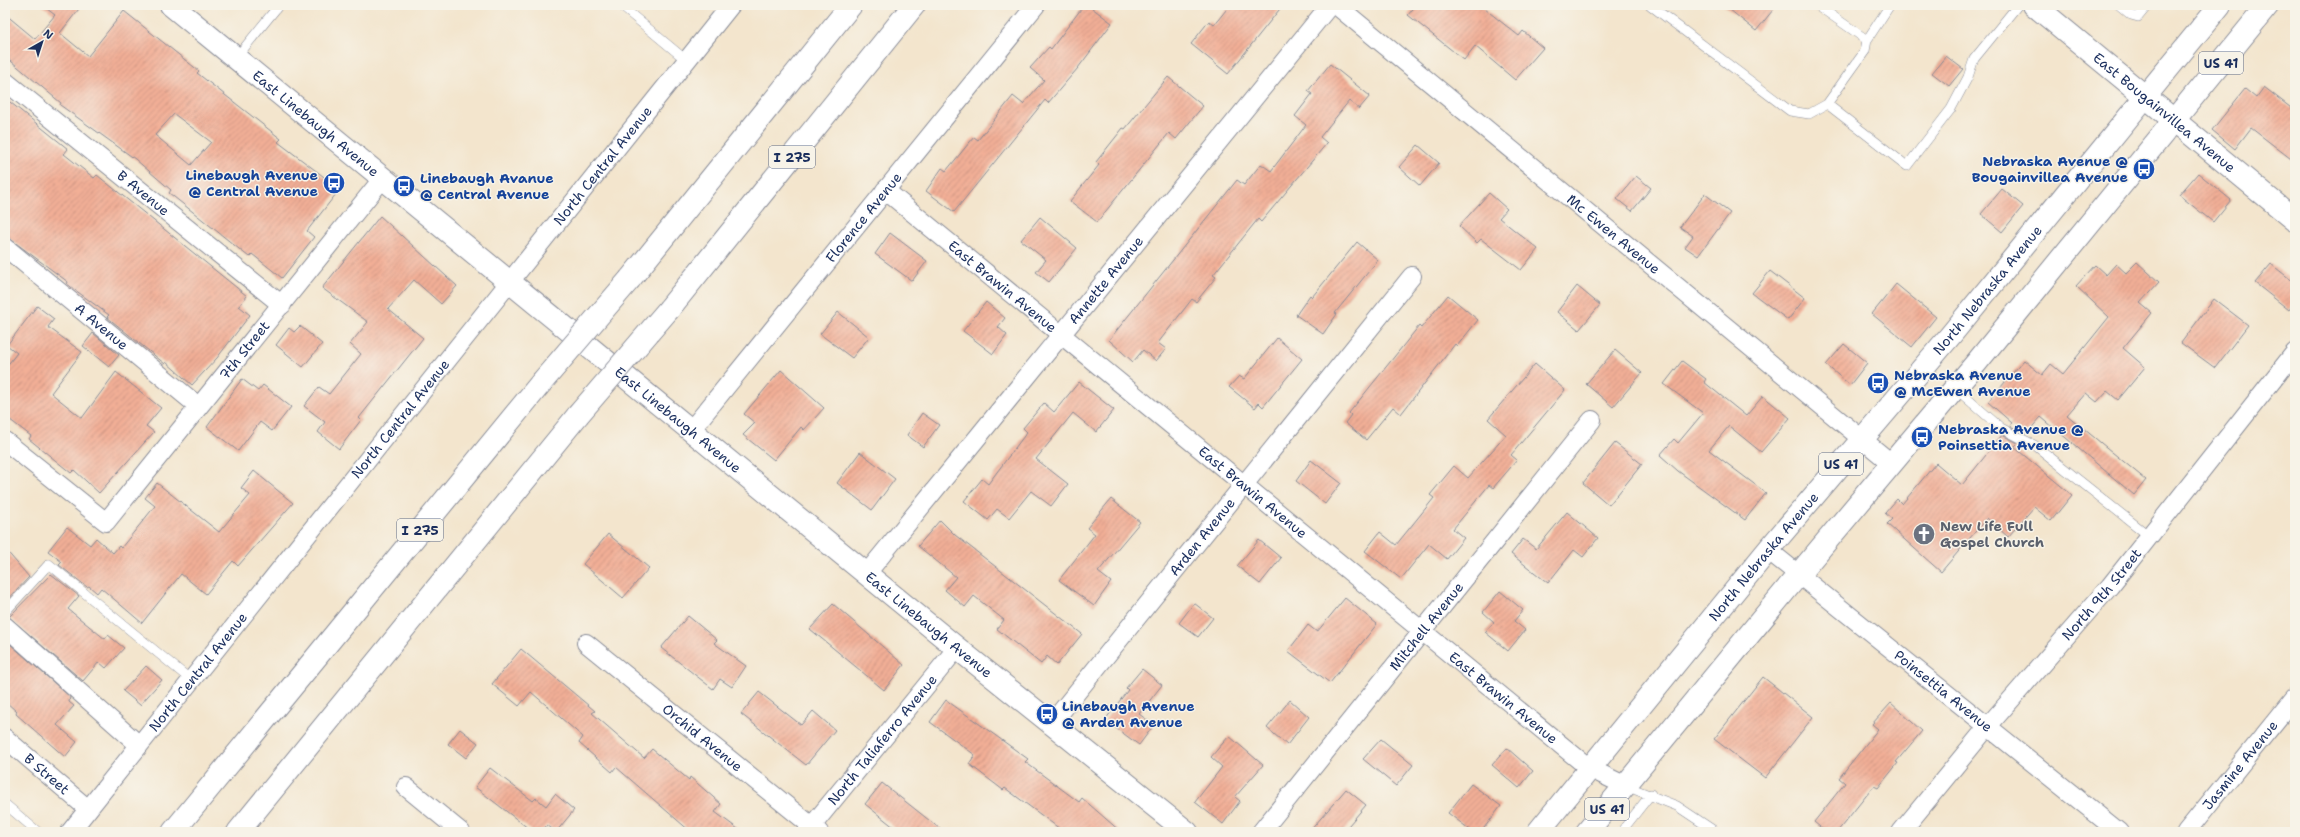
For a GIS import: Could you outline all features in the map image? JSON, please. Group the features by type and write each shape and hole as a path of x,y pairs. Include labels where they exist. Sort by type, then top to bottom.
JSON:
{"main road":[{"name":"East Linebaugh Avenue","path":"172,5 957,648 1187,832"},
{"name":"I 275","path":"173,832 541,383 630,278 851,5"},
{"name":"I 275","path":"238,832 578,415 669,309 914,5"},
{"name":"East Bougainvillea Avenue","path":"2034,5 2295,220"},
{"name":"North Nebraska Avenue","path":"1538,832 1768,550 1950,336 2220,5"},
{"name":"US 41","path":"1588,832 1798,574 1955,388 2268,5"}],"street":[{"name":"North Central Avenue","path":"70,832 730,5"},
{"name":"Florence Avenue","path":"691,430 1036,5"},
{"name":"Annette Avenue","path":"867,573 1330,5"},
{"name":"Mc Ewen Avenue","path":"1336,5 1861,440 1891,463"},
{"name":"B Avenue","path":"5,81 282,305"},
{"name":"7th Street","path":"5,440 106,522 383,178"},
{"name":"East Brawin Avenue","path":"885,190 1423,630 1589,768 1626,786"},
{"name":"A Avenue","path":"5,247 198,406"},
{"name":"Arden Avenue","path":"1052,723 1412,276"},
{"name":"North 9th Street","path":"1901,832 1988,726 2110,586 2295,352"},
{"name":"Mitchell Avenue","path":"1261,832 1592,420"},
{"name":"Poinsettia Avenue","path":"1768,550 2119,832"},
{"path":"5,626 139,745"},
{"name":"Orchid Avenue","path":"586,643 812,830"},
{"name":"North Taliaferro Avenue","path":"812,830 957,648"},
{"name":"Jasmine Avenue","path":"2186,832 2295,697"},
{"name":"B Street","path":"5,738 88,809"},
{"path":"406,788 461,832"}],"lane":[{"path":"236,58 279,5"},
{"path":"620,5 686,60"},
{"path":"1650,5 1790,111 1809,114 1827,104 1865,51 1867,40 1890,5"},
{"path":"1818,5 1867,40"},
{"path":"1827,104 1907,166 1951,109 1968,77 1974,59 2018,5"},
{"path":"2119,5 2131,15 2138,17 2148,5"},
{"path":"1955,388 2001,428 2036,446 2149,536"},
{"path":"5,612 49,564 191,680"},
{"path":"1626,786 1652,794 1677,806 1716,832"},
{"path":"1621,832 1652,794"},
{"path":"5,804 38,832"}],"building":[{"path":"42,5 82,5 60,33 88,56 124,11 199,71 197,73 281,139 278,142 340,189 307,231 314,237 282,278 252,254 249,257 169,193 171,190 135,159 60,105 61,103 5,56 5,14 35,39 55,15","holes":["174,114 211,142 191,165 155,135"]},
{"path":"1084,5 1088,5 1112,23 1078,68 1048,103 1045,100 954,212 926,191 942,168 946,171 974,137 978,140 1013,96 1023,104 1044,80 1030,68 1049,47 1051,49"},
{"path":"1230,5 1283,5 1228,74 1191,44 1209,21 1214,25"},
{"path":"1416,5 1480,5 1519,36 1523,31 1543,48 1515,80 1475,46 1464,60 1408,15"},
{"path":"1724,5 1777,5 1756,31"},
{"path":"1946,56 1963,69 1949,86 1932,73"},
{"path":"1330,64 1370,96 1359,109 1349,101 1320,137 1327,143 1261,222 1258,219 1213,275 1216,277 1196,302 1192,299 1158,343 1166,349 1156,361 1143,350 1133,362 1109,340 1237,180 1244,185 1261,164 1271,171 1306,125 1295,116 1312,94 1308,91"},
{"path":"1168,77 1203,106 1176,139 1169,133 1097,222 1070,201 1099,165 1096,162 1123,128 1125,129"},
{"path":"2264,87 2295,111 2295,162 2251,128 2235,149 2212,130 2245,89 2256,98"},
{"path":"5,98 68,149 64,154 94,178 97,175 247,296 239,306 250,315 217,358 192,385 166,362 165,364 107,317 109,315 67,284 68,282 5,235"},
{"path":"1418,145 1439,163 1420,186 1399,167"},
{"path":"2198,173 2231,200 2213,222 2179,195"},
{"path":"1636,176 1651,188 1632,211 1617,199"},
{"path":"2002,189 2023,206 2002,232 1981,214"},
{"path":"1489,193 1507,209 1499,218 1538,249 1521,270 1481,239 1477,243 1459,226"},
{"path":"1705,194 1730,213 1698,256 1685,247 1693,236 1680,227"},
{"path":"380,216 457,286 441,304 414,280 388,309 423,338 359,418 361,420 339,449 318,432 325,422 304,406 319,387 329,394 361,354 350,344 368,322 322,288"},
{"path":"1040,217 1077,248 1049,282 1036,272 1046,260 1021,240"},
{"path":"890,233 927,261 912,281 875,254"},
{"path":"1357,242 1378,260 1335,313 1337,314 1323,334 1296,315 1310,295 1312,297"},
{"path":"2137,262 2159,282 2140,303 2152,313 2123,348 2145,367 2118,400 2107,391 2097,402 2086,393 2067,415 2146,480 2134,495 2041,417 2026,434 2010,426 2012,423 1988,402 2024,360 2042,375 2051,364 2063,374 2109,317 2076,286 2095,265 2106,275 2116,264 2126,273"},
{"path":"2271,264 2295,283 2295,302 2289,310 2255,283"},
{"path":"1770,271 1805,298 1788,320 1752,293"},
{"path":"1896,284 1936,317 1912,347 1872,314"},
{"path":"1577,286 1600,305 1579,330 1557,312"},
{"path":"1448,295 1478,320 1457,346 1455,344 1401,414 1393,407 1366,440 1345,423 1351,415 1349,413 1419,326 1421,328"},
{"path":"2214,299 2248,325 2215,368 2181,343"},
{"path":"986,302 1005,318 998,327 1007,335 993,354 963,331"},
{"path":"37,306 54,319 48,327 82,352 51,393 82,418 116,372 161,408 146,426 154,432 99,493 74,470 71,473 29,439 31,436 5,416 5,368 17,353 7,345"},
{"path":"838,312 869,337 852,358 820,334"},
{"path":"300,326 322,344 303,367 276,345 289,328 294,332"},
{"path":"93,333 119,355 109,367 83,346"},
{"path":"1277,338 1302,359 1263,407 1259,403 1255,408 1229,387 1239,376 1244,379"},
{"path":"1844,344 1867,363 1850,385 1826,365"},
{"path":"1615,350 1642,373 1613,407 1586,384"},
{"path":"1682,361 1706,379 1704,382 1746,416 1763,396 1790,418 1761,452 1729,426 1709,450 1766,493 1745,520 1678,471 1660,455 1674,439 1678,443 1703,413 1664,384"},
{"path":"1535,364 1565,390 1511,455 1517,460 1493,488 1489,485 1453,529 1464,538 1447,559 1429,544 1401,579 1365,551 1380,532 1396,545 1434,498 1430,495 1454,466 1468,478 1506,435 1488,419"},
{"path":"781,370 824,408 804,430 801,427 774,460 743,435 755,423 744,414"},
{"path":"242,379 258,391 263,385 291,407 272,431 260,422 238,451 207,427"},
{"path":"1079,382 1114,410 1096,432 1073,413 1036,459 1068,484 1051,506 1031,491 1009,518 997,509 988,520 964,501 982,479 988,484 1027,432 1023,428 1044,403 1054,412"},
{"path":"922,413 939,425 923,447 907,435"},
{"path":"2002,435 2018,443 2014,447 2072,495 2051,521 2034,507 2008,537 1987,518 1941,572 1887,524 1892,519 1885,513 1897,499 1902,504 1936,463 1962,485"},
{"path":"1615,443 1642,464 1609,505 1583,483"},
{"path":"860,452 895,479 872,510 837,483"},
{"path":"1311,460 1341,483 1325,504 1296,481"},
{"path":"254,471 293,503 238,566 233,561 206,594 181,574 142,623 101,588 97,593 89,586 87,587 59,565 62,562 48,551 67,527 90,545 96,538 113,553 119,546 121,548 155,506 145,498 157,483 219,532 250,495 241,488"},
{"path":"1111,499 1140,522 1098,572 1111,582 1094,606 1059,580 1095,534 1087,528"},
{"path":"1567,512 1598,538 1583,557 1574,550 1548,583 1511,554 1523,539 1536,549"},
{"path":"940,520 955,535 1082,634 1057,665 1047,656 1041,664 997,629 1004,620 974,596 965,607 945,590 956,577 918,546"},
{"path":"608,534 649,568 623,598 583,564"},
{"path":"1259,540 1281,558 1260,584 1237,566"},
{"path":"5,549 29,577 5,603"},
{"path":"51,574 79,596 68,609 105,639 108,635 124,648 106,668 99,662 83,681 9,617"},
{"path":"1500,591 1523,610 1514,621 1525,630 1508,651 1485,632 1494,622 1483,612"},
{"path":"1345,598 1377,624 1330,683 1288,651 1308,625 1317,632"},
{"path":"1194,603 1213,618 1198,637 1179,623"},
{"path":"833,604 904,665 884,690 810,629"},
{"path":"688,616 717,640 714,643 746,666 732,687 720,679 713,689 661,648"},
{"path":"10,644 70,697 69,702 74,706 57,725 77,742 65,757 16,714 17,712 5,701 5,650"},
{"path":"521,649 595,711 592,713 644,758 652,749 689,780 690,777 721,804 715,812 742,832 691,832 616,767 612,772 579,743 583,737 531,692 519,706 492,684"},
{"path":"146,666 162,680 140,705 123,691"},
{"path":"1142,669 1162,685 1139,714 1154,725 1139,745 1105,720 1128,690 1126,688"},
{"path":"1763,677 1813,717 1765,778 1714,739"},
{"path":"759,692 801,725 813,711 835,730 806,765 741,714"},
{"path":"946,700 1028,759 1025,762 1079,802 1082,798 1121,832 1064,832 1005,788 1003,790 969,764 975,755 930,722"},
{"path":"1290,700 1309,717 1287,745 1267,728"},
{"path":"1891,703 1922,731 1896,762 1898,763 1878,788 1874,786 1837,832 1826,832 1814,822 1845,783 1839,778 1878,729 1872,724"},
{"path":"460,729 478,743 466,758 448,744"},
{"path":"1229,736 1263,765 1235,797 1240,801 1223,824 1195,802 1222,767 1211,757"},
{"path":"1381,739 1413,765 1396,786 1363,759"},
{"path":"1507,748 1533,771 1519,788 1492,765"},
{"path":"490,768 533,801 536,798 546,806 555,794 574,810 556,832 547,825 541,832 533,832 475,787"},
{"path":"882,783 944,832 900,832 865,804"},
{"path":"1471,784 1501,806 1481,832 1473,832 1448,813"},
{"path":"1346,789 1366,805 1343,832 1309,832"}],"place":[{"name":"Nebraska Avenue @ Bougainvillea Avenue","path":"2144,169"},
{"name":"Linebaugh Avenue @ Central Avenue","path":"334,183"},
{"name":"Linebaugh Avanue @ Central Avenue","path":"404,186"},
{"name":"Nebraska Avenue @ McEwen Avenue","path":"1878,383"},
{"name":"Nebraska Avenue @ Poinsettia Avenue","path":"1922,437"},
{"name":"New Life Full Gospel Church","path":"1924,534"},
{"name":"Linebaugh Avenue @ Arden Avenue","path":"1047,714"}]}
